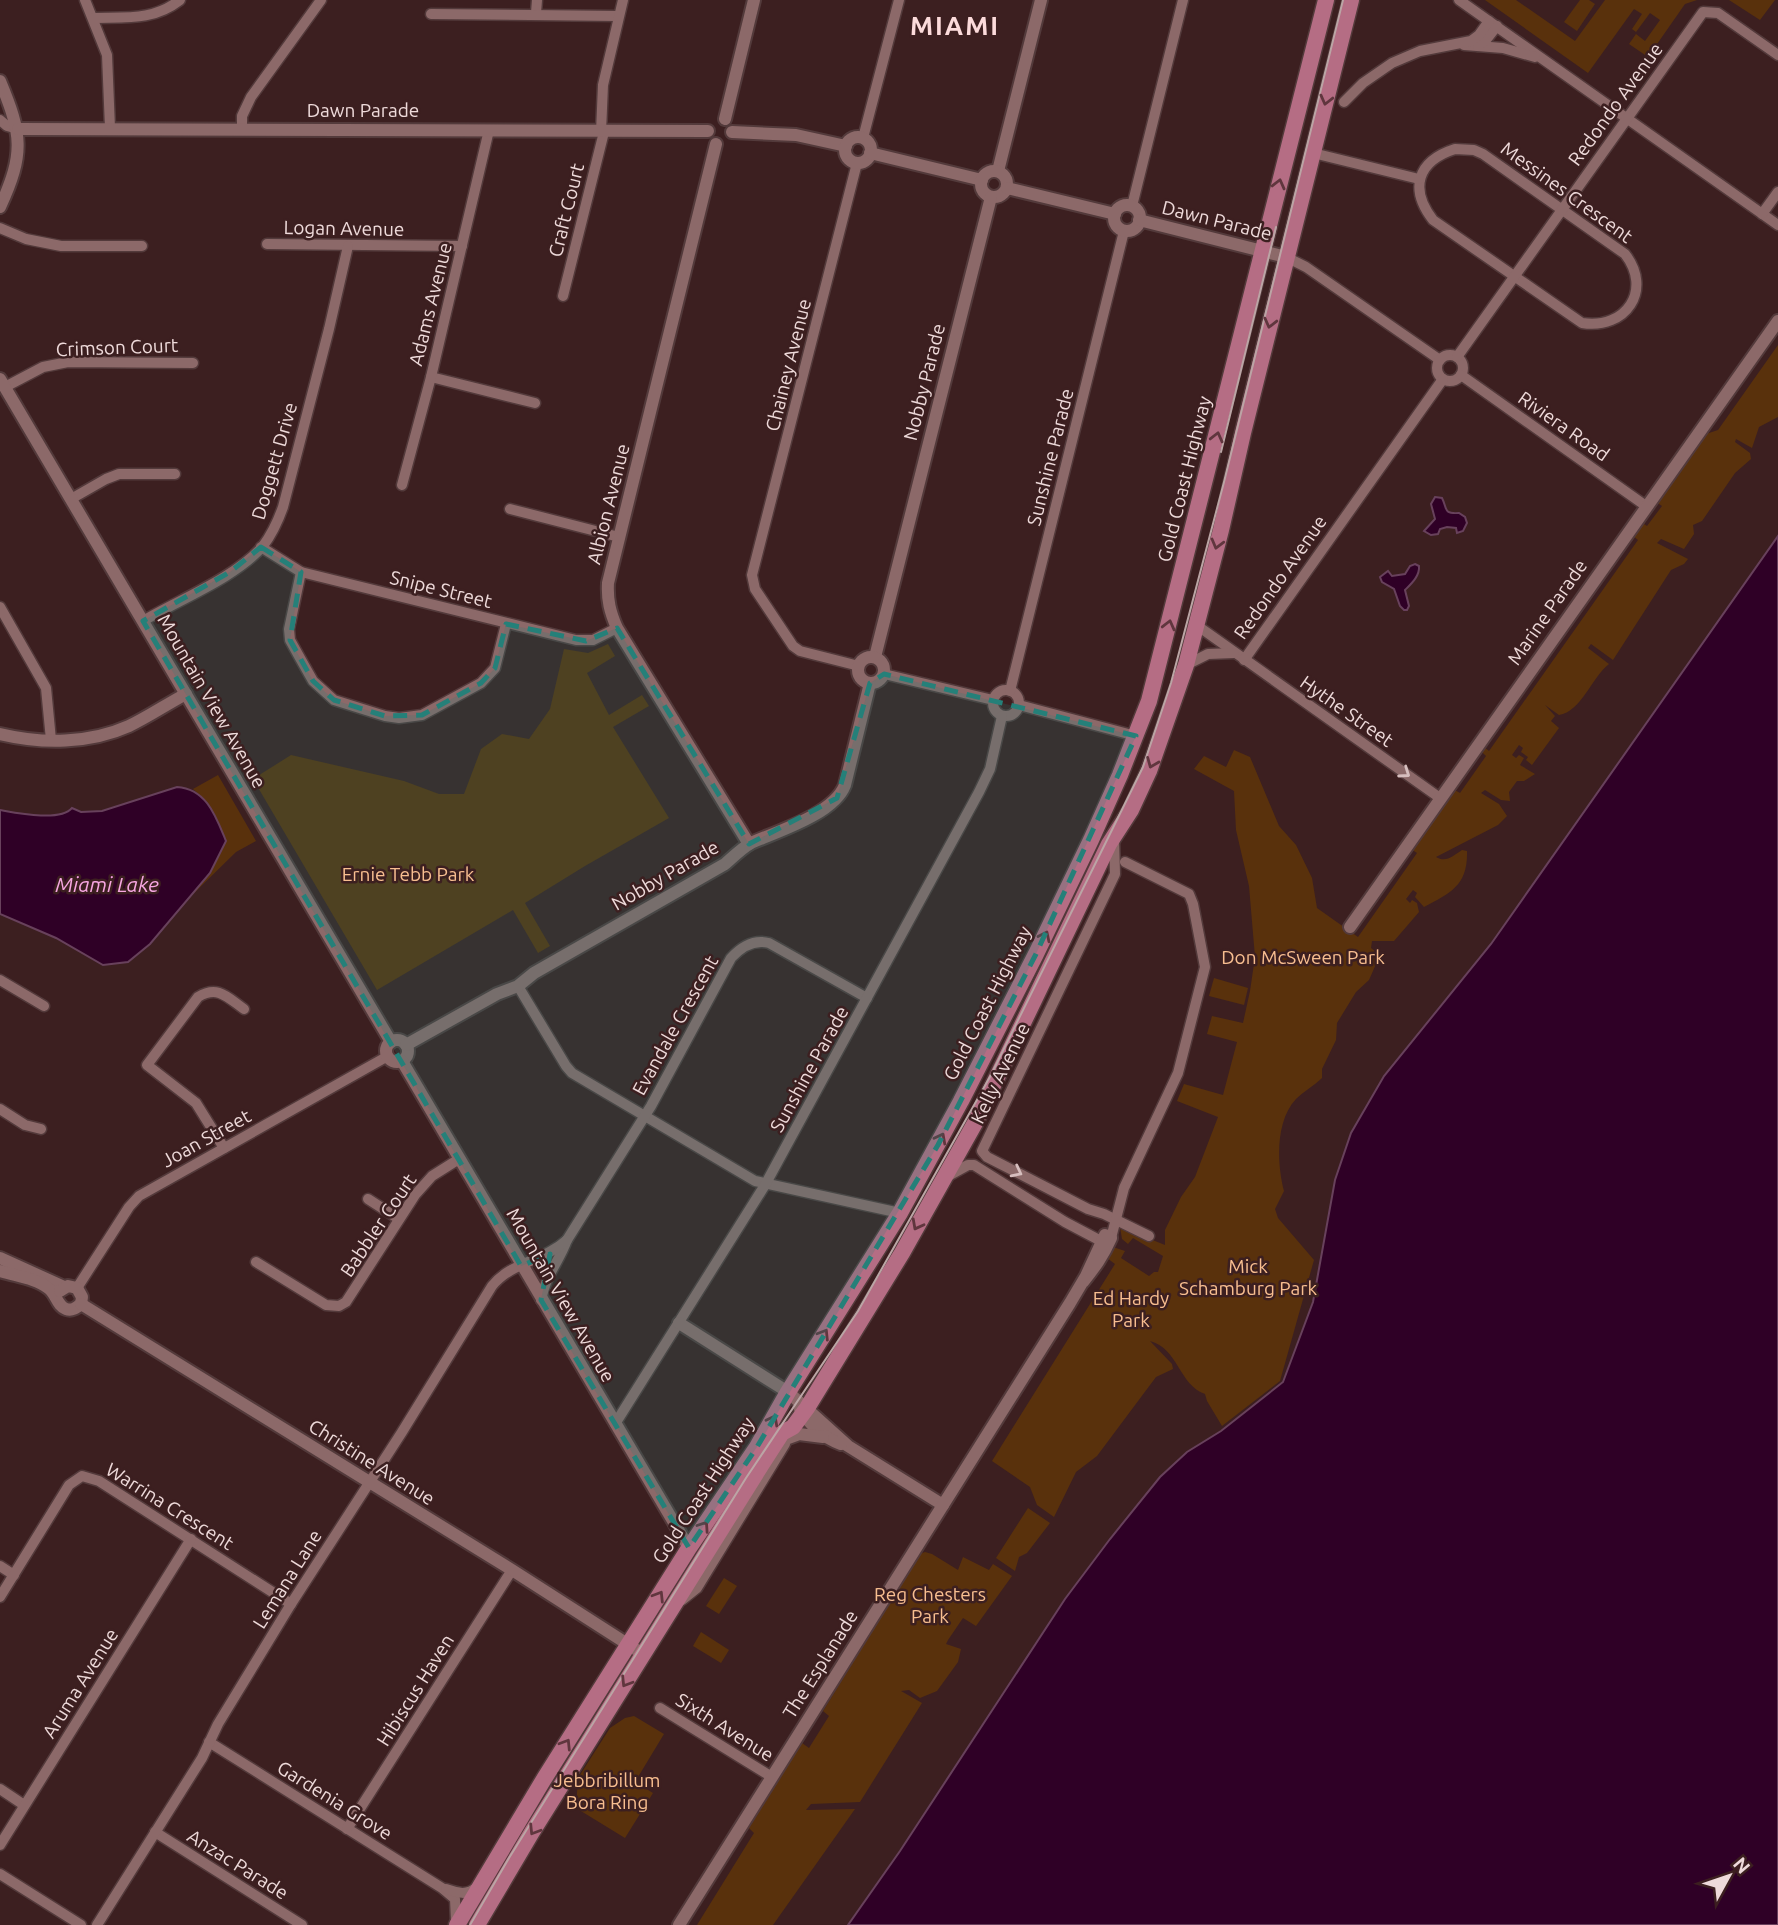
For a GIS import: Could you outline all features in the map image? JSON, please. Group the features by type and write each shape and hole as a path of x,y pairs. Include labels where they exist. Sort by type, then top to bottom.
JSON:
{"highway":[{"name":"Gold Coast Highway","path":"456,1925 462,1902 479,1885 689,1548 757,1447 788,1392 900,1213 961,1101 1091,840 1136,736 1161,657 1326,0"},
{"name":"Gold Coast Highway","path":"477,1925 675,1603 858,1329 944,1178 1007,1059 1114,836 1131,810 1149,771 1186,665 1351,0"}],"street":[{"path":"85,0 107,55 110,128"},
{"path":"93,19 152,15 167,10 180,0"},
{"path":"242,129 245,107 321,0"},
{"path":"536,13 537,0"},
{"name":"Craft Court","path":"563,296 603,132 603,85 622,0"},
{"path":"724,119 754,0"},
{"path":"863,138 899,0"},
{"path":"998,171 1041,0"},
{"path":"1132,206 1182,0"},
{"path":"1459,0 1778,225"},
{"name":"Redondo Avenue","path":"1457,358 1703,12 1718,13 1778,55"},
{"path":"431,14 536,13 618,16"},
{"path":"1460,45 1475,39 1493,23"},
{"path":"1478,46 1486,40 1493,23"},
{"path":"1344,102 1363,83 1401,58 1420,51 1460,45 1478,46 1515,51 1553,66"},
{"path":"0,81 18,129 16,170 0,207"},
{"path":"724,119 731,125 732,132 729,138 716,144 709,138 708,131 716,121 724,119"},
{"path":"0,120 7,126 18,129"},
{"name":"Dawn Parade","path":"18,129 708,131"},
{"name":"Adams Avenue","path":"402,485 489,130"},
{"path":"732,132 796,135 845,146"},
{"path":"863,138 870,146 870,153 867,159 857,163 846,156 845,146 851,139 863,138"},
{"name":"Albion Avenue","path":"716,144 607,591 608,605 617,628 749,844"},
{"name":"Messines Crescent","path":"1474,150 1561,209 1615,246 1631,262 1637,282 1633,302 1611,322 1602,325 1583,323 1433,220 1422,200 1418,188 1419,179 1431,162 1447,152 1474,150"},
{"path":"870,153 982,180"},
{"path":"1313,153 1419,179"},
{"name":"Chainey Avenue","path":"857,163 752,575 755,589 793,646 800,651 859,666"},
{"path":"998,171 1007,180 1007,188 1000,196 990,197 983,190 982,180 988,173 998,171"},
{"path":"1007,188 1115,214"},
{"path":"1762,214 1778,192"},
{"name":"Nobby Parade","path":"875,657 990,197"},
{"path":"1132,206 1139,214 1139,220 1136,227 1124,231 1115,225 1115,214 1120,207 1132,206"},
{"name":"Dawn Parade","path":"1139,220 1286,257"},
{"path":"0,228 26,239 61,246 142,246"},
{"name":"Sunshine Parade","path":"1010,691 1124,231"},
{"name":"Logan Avenue","path":"267,244 462,246"},
{"name":"Doggett Drive","path":"143,621 230,572 261,547 272,532 283,507 348,246"},
{"path":"1286,257 1306,267 1440,360"},
{"name":"Marine Parade","path":"1350,927 1778,321"},
{"path":"1448,355 1457,358 1462,363 1461,375 1455,380 1443,379 1437,370 1440,360 1448,355"},
{"name":"Crimson Court","path":"2,383 68,362 193,363"},
{"name":"Riviera Road","path":"1461,375 1646,506"},
{"path":"430,377 535,403"},
{"name":"Redondo Avenue","path":"1246,662 1443,379"},
{"name":"Mountain View Avenue","path":"2,383 391,1042"},
{"path":"71,499 106,478 119,474 175,474"},
{"path":"510,509 619,537"},
{"name":"Snipe Street","path":"261,547 301,572 506,624 586,641 617,628"},
{"path":"301,572 290,620 290,640 313,681 323,692 347,706 372,713 414,718 481,683 495,668 506,624"},
{"path":"0,607 46,688 51,740"},
{"name":"Hythe Street","path":"1195,625 1440,798"},
{"path":"1186,665 1208,654 1234,653"},
{"path":"875,657 881,662 884,674 878,680 870,682 861,677 859,666 863,659 875,657"},
{"path":"884,674 993,700"},
{"name":"Nobby Parade","path":"406,1045 497,994 518,986 534,973 725,864 749,844 821,809 842,792 870,682"},
{"path":"1010,691 1017,696 1018,705 1011,715 1002,716 993,708 993,700 998,693 1010,691"},
{"path":"0,734 27,739 77,739 114,731 136,722 186,694"},
{"path":"1018,705 1136,736"},
{"name":"Sunshine Parade","path":"615,1424 765,1185 990,769 1002,716"},
{"name":"Kelly Avenue","path":"1114,836 1115,874 982,1151 989,1158 1059,1194 1150,1236"},
{"path":"944,1178 968,1165 974,1165 1065,1222 1106,1240 1113,1219 1115,1200 1124,1188 1178,1073 1206,964 1189,894 1125,862"},
{"name":"Evandale Crescent","path":"541,1300 545,1279 561,1255 566,1240 645,1115 731,958 748,944 762,941 769,943 867,998"},
{"path":"0,979 44,1006"},
{"path":"518,986 572,1073 765,1185 900,1213"},
{"path":"224,1148 196,1103 147,1065 198,997 206,991 216,990 244,1009"},
{"path":"401,1041 406,1045 407,1055 402,1061 393,1061 388,1056 386,1050 391,1042 401,1041"},
{"name":"Joan Street","path":"66,1291 139,1196 388,1056"},
{"name":"Mountain View Avenue","path":"402,1061 689,1548"},
{"path":"0,1109 25,1125 41,1129"},
{"name":"Babbler Court","path":"256,1262 326,1305 339,1306 351,1297 399,1219 424,1185 432,1176 458,1159"},
{"path":"368,1199 399,1219"},
{"name":"Evandale Crescent","path":"521,1266 549,1254 566,1240"},
{"name":"The Esplanade","path":"679,1925 1083,1282 1100,1262 1106,1240"},
{"path":"0,1258 66,1291"},
{"name":"Lemana Lane","path":"97,1925 202,1758 291,1604 492,1286 503,1274 521,1266"},
{"path":"0,1271 82,1297 80,1304"},
{"name":"Christine Avenue","path":"66,1291 60,1305 67,1310 75,1309 80,1304 512,1570 643,1654"},
{"path":"679,1323 788,1392 805,1411 848,1446 943,1505"},
{"path":"805,1411 812,1427 827,1438"},
{"path":"780,1445 804,1434 827,1438 848,1446"},
{"name":"Warrina Crescent","path":"0,1597 69,1485 82,1476 99,1481 291,1604"},
{"name":"Aruma Avenue","path":"0,1845 191,1539"},
{"path":"0,1566 14,1575"},
{"name":"Hibiscus Haven","path":"347,1829 512,1570"},
{"name":"Sixth Avenue","path":"660,1708 772,1777"},
{"name":"Gardenia Grove","path":"209,1742 462,1902"},
{"path":"0,1789 24,1805"},
{"name":"Anzac Parade","path":"155,1832 303,1925"},
{"path":"0,1874 81,1925"},
{"name":"Gardenia Grove","path":"442,1888 462,1894 471,1893 479,1885"},
{"path":"462,1902 487,1908"}],"highlighted area":[{"path":"261,547 301,572 290,640 313,681 334,700 385,716 422,715 481,683 495,668 506,624 586,641 617,628 749,844 837,798 870,683 884,674 1136,736 1036,954 938,1145 757,1447 689,1548 541,1300 550,1254 521,1266 143,621 230,572"}],"green space":[{"path":"1485,0 1516,0 1575,41 1605,0 1697,0 1685,4 1648,57 1629,44 1636,34 1645,41 1660,20 1650,13 1636,32 1632,29 1642,14 1634,9 1588,73"},
{"path":"1580,0 1589,0 1595,4 1577,31 1564,22"},
{"path":"1729,0 1775,0 1760,20"},
{"path":"1778,345 1778,417 1759,427 1752,448 1736,439 1735,442 1750,453 1751,459 1735,473 1702,521 1693,525 1694,534 1684,549 1661,539 1657,543 1688,559 1671,570 1613,660 1591,644 1588,648 1609,664 1574,708 1559,715 1545,705 1555,716 1551,721 1559,728 1532,765 1526,760 1528,757 1521,752 1523,748 1519,745 1512,755 1524,758 1520,765 1535,774 1524,781 1517,781 1509,792 1510,801 1501,800 1485,790 1481,793 1499,804 1507,816 1498,825 1436,857 1446,859 1462,850 1467,851 1467,863 1461,880 1450,892 1424,907 1415,897 1417,893 1413,890 1406,899 1410,903 1412,900 1417,903 1419,912 1394,941 1372,941 1371,948 1380,955 1369,980 1356,992 1337,1023 1336,1040 1322,1069 1322,1078 1299,1096 1289,1108 1279,1144 1284,1191 1275,1209 1278,1218 1314,1260 1280,1381 1222,1426 1205,1394 1189,1383 1167,1351 1150,1341 1172,1364 1173,1369 1156,1377 1097,1456 1076,1472 1054,1517 1037,1505 1030,1487 992,1461 1115,1264 1107,1258 1113,1247 1125,1251 1121,1258 1149,1276 1158,1272 1163,1256 1133,1238 1128,1244 1122,1239 1120,1227 1165,1245 1165,1230 1181,1197 1195,1177 1218,1117 1177,1101 1184,1084 1223,1095 1237,1042 1207,1034 1212,1016 1243,1023 1250,991 1255,957 1249,886 1236,830 1234,791 1194,769 1204,756 1226,767 1234,750 1250,757 1279,826 1296,845 1312,878 1317,908 1358,937 1417,853 1411,849 1453,789 1460,793 1486,756 1481,751 1484,747 1489,751 1638,540 1632,535 1641,522 1647,526 1662,506 1656,502 1676,479 1706,434 1718,430"},
{"name":"Ernie Tebb Park","path":"608,644 615,656 587,673 609,715 642,695 649,706 613,727 669,818 525,903 550,946 538,953 513,910 377,990 253,779 291,755 404,781 439,794 464,794 481,749 502,734 529,739 550,709 564,649 588,653"},
{"path":"218,775 256,841 236,852 190,897 210,873 226,841 205,800 193,789"},
{"path":"1214,978 1248,988 1244,1005 1209,996"},
{"path":"1028,1508 1050,1523 1027,1553 1019,1557 1015,1571 996,1558"},
{"name":"Reg Chesters Park","path":"925,1552 958,1570 963,1557 989,1570 993,1564 1012,1576 976,1626 963,1618 948,1640 946,1644 961,1649 958,1662 937,1691 920,1698 909,1690 901,1691 922,1703 860,1802 811,1804 806,1810 855,1809 773,1925 697,1925 754,1833 749,1828 802,1743 809,1748 829,1716 823,1711 920,1554"},
{"path":"724,1578 737,1586 719,1614 706,1606"},
{"path":"701,1632 729,1650 721,1663 693,1646"},
{"name":"Jebbribillum Bora Ring","path":"634,1716 664,1734 635,1782 653,1793 625,1838 576,1808 578,1778 610,1728 625,1718"}],"water":[{"path":"1435,497 1442,498 1448,512 1459,513 1465,517 1467,523 1463,531 1457,533 1456,528 1447,527 1440,529 1438,534 1431,535 1424,531 1435,519 1431,504"},
{"path":"1778,536 1778,1925 848,1925 900,1851 1065,1599 1110,1539 1160,1477 1187,1452 1221,1431 1283,1382 1313,1302 1335,1180 1351,1133 1384,1076 1491,944"},
{"path":"1410,566 1419,566 1419,570 1415,580 1405,590 1409,606 1404,610 1394,589 1382,582 1380,577 1388,571 1392,576 1405,574"},
{"name":"Miami Lake","path":"177,787 196,793 203,799 214,814 226,841 210,873 150,944 128,962 103,965 56,938 0,914 0,810 48,816 58,815 72,808 81,812 102,811"}],"tram line":[{"path":"470,1925 746,1478 858,1311 991,1075 1143,767 1171,683 1224,482 1343,0"},
{"path":"1221,452 1276,227"}],"district":[{"name":"MIAMI","path":"955,25"}],"park label":[{"name":"Don McSween Park","path":"1303,957"},
{"name":"Mick Schamburg Park","path":"1248,1277"},
{"name":"Ed Hardy Park","path":"1131,1309"}]}
